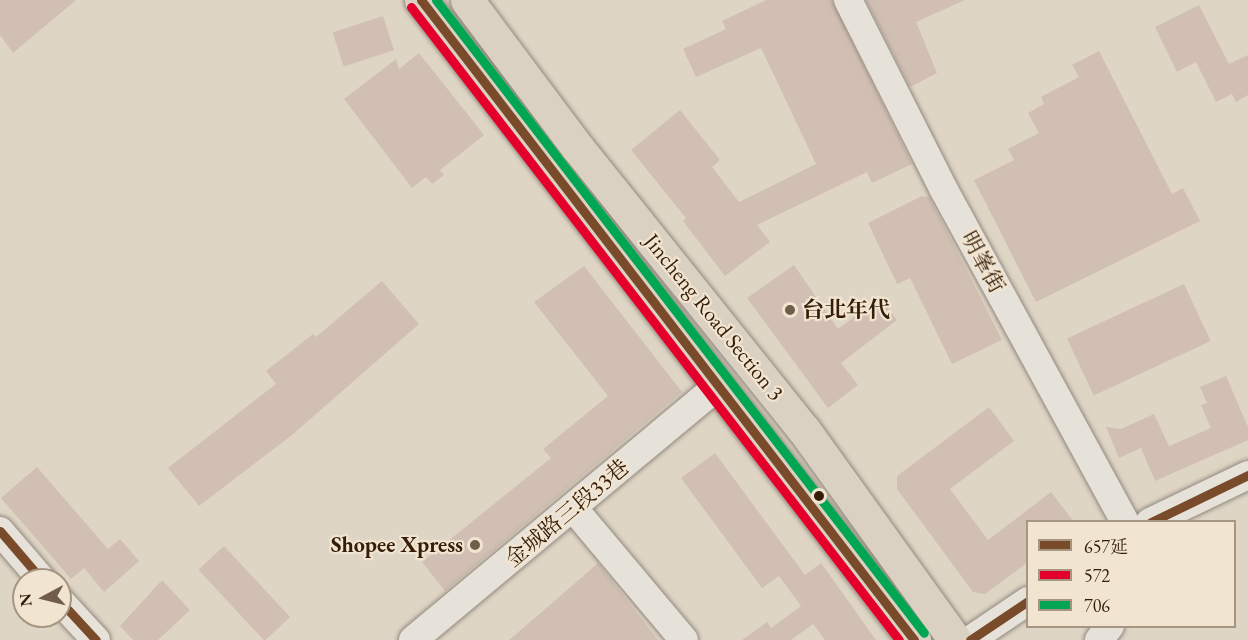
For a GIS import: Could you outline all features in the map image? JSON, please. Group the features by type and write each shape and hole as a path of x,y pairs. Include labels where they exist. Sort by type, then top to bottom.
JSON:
{"main road":[{"name":"Jincheng Road Section 3","path":"421,0 914,640"},
{"name":"Jincheng Road Section 3","path":"467,0 577,147 804,430 955,640"}],"street":[{"name":"明峯街","path":"848,0 944,190 1124,520"},
{"name":"金城路三段33巷","path":"414,640 574,509 718,386"},
{"path":"1154,520 1240,479"},
{"path":"1201,520 1240,479"},
{"path":"574,509 684,640"},
{"path":"0,531 32,568"},
{"path":"970,640 1026,602"},
{"path":"72,614 96,640"},
{"path":"1099,640 1109,628"}],"building":[{"path":"0,0 76,0 13,53 0,35"},
{"path":"766,0 832,0 912,164 872,183 867,172 757,225 770,242 725,276 683,221 686,218 631,150 680,110 720,160 712,167 739,202 816,164 761,48 696,77 683,49 726,29 722,21"},
{"path":"866,0 965,0 916,22 937,73 910,87"},
{"path":"1199,5 1229,64 1248,55 1248,95 1236,102 1232,94 1216,102 1196,62 1177,72 1155,27"},
{"path":"383,16 394,50 344,67 333,32"},
{"path":"1099,51 1172,194 1183,188 1200,221 1036,302 974,180 1014,160 1008,149 1039,133 1028,113 1044,104 1041,97 1079,77 1072,65"},
{"path":"419,53 484,135 440,170 444,175 432,184 426,177 412,188 344,99 396,59 399,69"},
{"path":"922,196 930,198 1002,340 952,364 910,278 897,284 868,223"},
{"path":"794,265 838,329 880,297 897,320 841,363 858,385 828,408 747,298"},
{"path":"584,266 682,392 445,591 422,562 551,458 543,449 608,396 534,302"},
{"path":"382,281 419,324 292,435 199,506 168,468 276,384 266,371 313,334 316,337"},
{"path":"1184,284 1211,341 1094,396 1067,339"},
{"path":"1226,376 1248,427 1248,440 1155,481 1141,448 1119,458 1106,427 1121,429 1154,414 1169,446 1211,428 1201,405 1207,403 1200,387"},
{"path":"989,407 1014,441 950,489 988,540 1051,492 1072,520 1026,520 1026,563 985,594 973,592 897,489 897,476"},
{"path":"715,453 805,575 821,563 876,640 825,640 813,624 791,640 742,640 767,622 771,628 801,606 779,576 762,588 681,478"},
{"path":"37,467 108,549 120,539 139,561 104,592 84,568 72,578 72,568 61,568 1,498"},
{"path":"224,546 290,617 264,640 198,570"},
{"path":"598,563 658,640 509,640 558,598"},
{"path":"162,580 190,610 158,640 133,640 120,626"}],"transit line":[{"name":"657延","path":"421,0 914,640"},
{"name":"706","path":"436,0 924,633"},
{"name":"572","path":"411,7 899,640"},
{"name":"657延","path":"1155,520 1248,475"},
{"name":"657延","path":"0,531 32,568"},
{"name":"657延","path":"970,640 1026,602"},
{"name":"657延","path":"72,614 96,640"}],"place":[{"name":"台北年代","path":"790,310"},
{"name":"Shopee Xpress","path":"475,545"}]}
